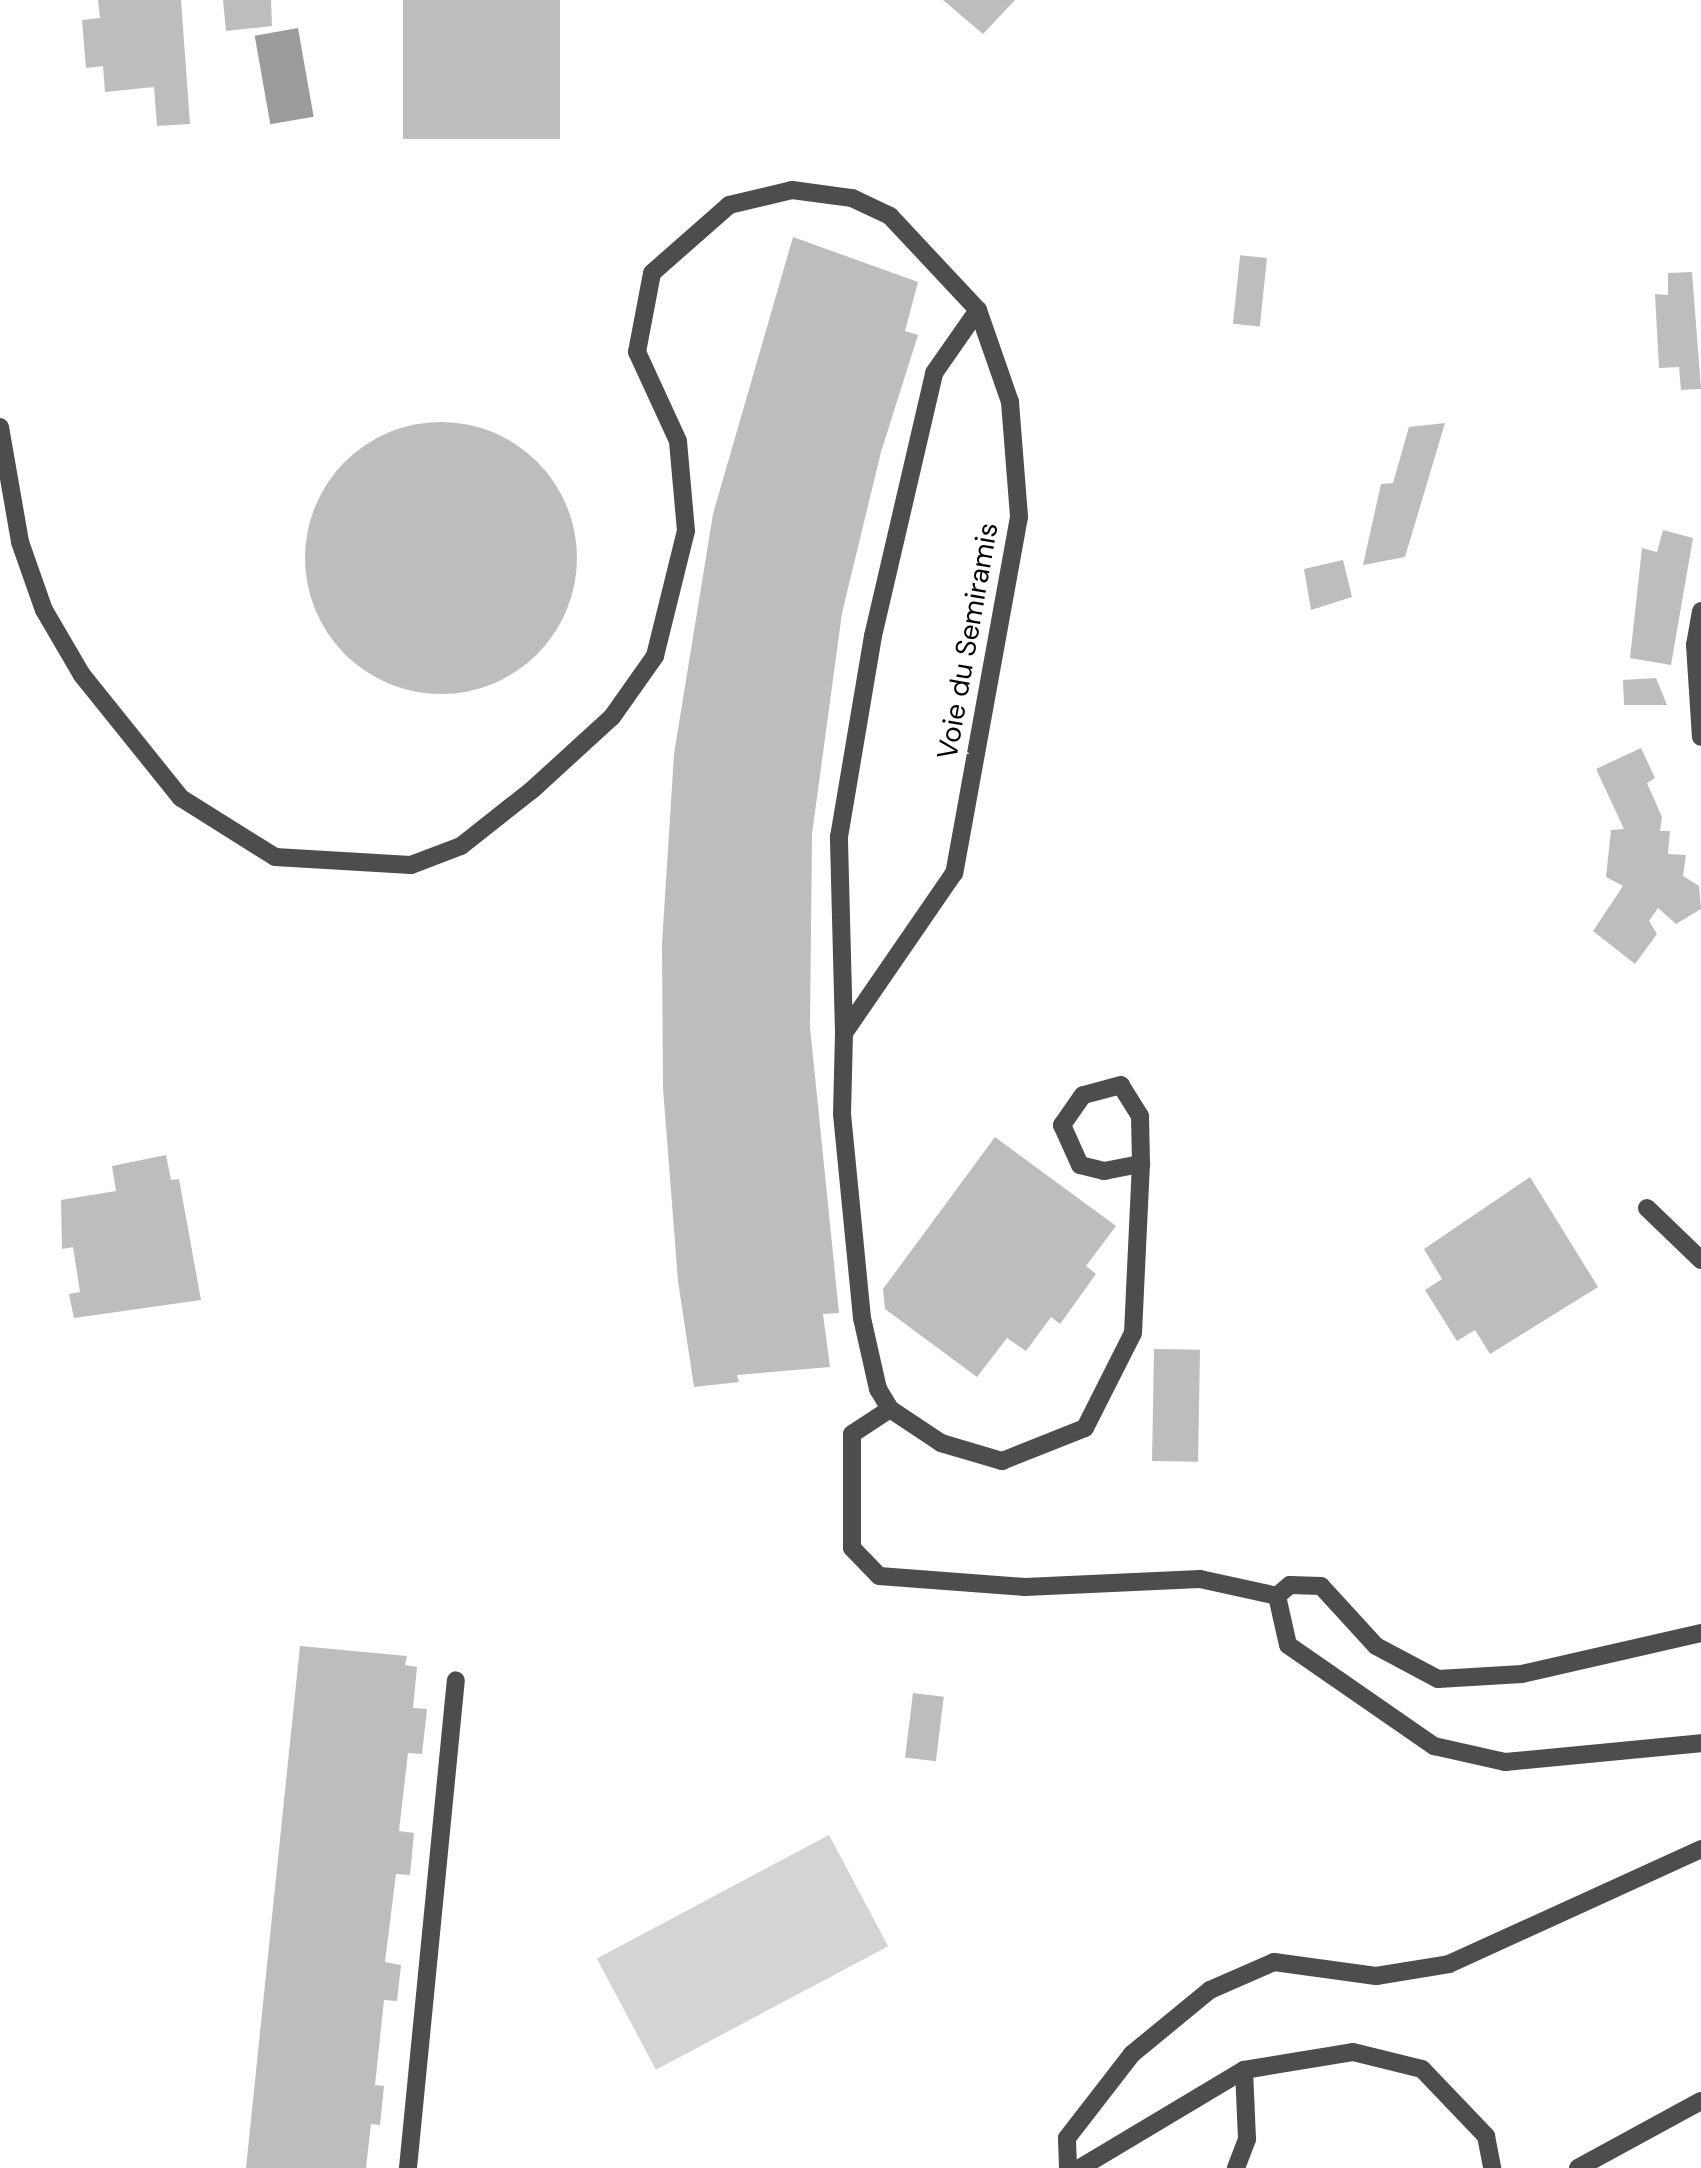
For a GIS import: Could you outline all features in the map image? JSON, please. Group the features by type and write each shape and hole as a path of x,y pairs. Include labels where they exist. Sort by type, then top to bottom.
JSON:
{"street":[{"name":"Voie du Semiramis","path":"0,426 20,542 44,610 82,675 181,798 276,857 411,865 460,846 532,790 612,716 655,656 686,531 678,441 638,352 652,273 729,205 792,190 852,198 890,216 978,310 1010,402 1019,516 954,872 844,1032"},
{"path":"978,310 934,373 873,636 838,837 844,1032 842,1114 862,1318 878,1388 890,1409 941,1443 1002,1460 1085,1428 1133,1333 1141,1164 1140,1116 1121,1086 1083,1095 1062,1124 1080,1165 1104,1171 1141,1164"},
{"path":"1701,610 1695,645 1701,737"},
{"path":"1647,1208 1701,1260"},
{"path":"890,1409 852,1434 852,1548 879,1576 1025,1588 1200,1579 1277,1596"},
{"path":"1277,1596 1290,1585 1321,1586 1376,1646 1438,1679 1522,1674 1701,1633"},
{"path":"1277,1596 1288,1646 1434,1746 1505,1762 1701,1743"},
{"path":"408,2168 456,1680"},
{"path":"1068,2168 1067,2138 1132,2054 1210,1990 1274,1962 1376,1976 1449,1964 1701,1849"},
{"path":"1080,2168 1244,2070 1353,2052 1422,2069 1486,2136 1492,2168"},
{"path":"1236,2168 1247,2139 1244,2070"},
{"path":"1578,2168 1701,2100"}],"shaded area":[{"path":"298,28 314,117 270,124 255,36"},
{"path":"514,469 537,492 553,537 550,580 535,613 487,645 456,649 406,630 381,587 378,563 395,524 402,518 431,544 433,575 444,583 467,581 478,561 463,537 468,518 481,495"},
{"path":"829,1835 888,1946 656,2070 597,1958"}],"building":[{"path":"98,0 181,0 190,124 157,126 154,87 105,92 103,66 86,68 82,20 100,18"},
{"path":"223,0 271,0 272,26 226,31"},
{"path":"403,0 560,0 560,139 403,139"},
{"path":"943,0 1015,0 983,34"},
{"path":"793,237 918,282 905,331 918,335 881,452 842,613 812,834 810,1027 839,1313 823,1314 830,1367 737,1375 739,1382 694,1387 678,1281 663,1088 662,944 674,754 713,514"},
{"path":"1240,255 1267,258 1260,327 1233,324"},
{"path":"1692,272 1701,389 1681,390 1679,367 1659,368 1655,294 1668,295 1668,273"},
{"path":"441,422 468,424 493,432 537,462 567,506 575,531 575,585 567,610 537,654 493,684 468,692 441,694 414,692 389,684 345,654 315,610 307,585 305,558 307,531 315,506 345,462 389,432 414,424"},
{"path":"1445,423 1405,557 1363,565 1381,484 1393,483 1409,427"},
{"path":"1663,530 1693,538 1671,665 1630,658 1642,548 1657,552"},
{"path":"1343,560 1352,597 1311,610 1304,569"},
{"path":"1656,678 1667,705 1624,705 1623,680"},
{"path":"1641,748 1655,778 1647,783 1662,817 1660,831 1670,831 1668,854 1686,855 1683,876 1699,886 1701,909 1676,924 1658,908 1649,921 1657,934 1635,964 1593,931 1623,886 1606,877 1611,830 1624,829 1596,769"},
{"path":"995,1137 1116,1226 1086,1266 1096,1274 1060,1324 1051,1317 1026,1351 1007,1338 977,1377 885,1309 883,1289"},
{"path":"166,1155 171,1180 179,1179 201,1300 74,1318 69,1294 80,1292 73,1247 62,1249 61,1200 116,1191 112,1166"},
{"path":"1530,1177 1598,1287 1490,1354 1475,1330 1457,1341 1425,1290 1442,1279 1424,1249"},
{"path":"1154,1349 1200,1350 1198,1462 1152,1461"},
{"path":"300,1646 407,1656 405,1665 417,1667 413,1708 427,1709 422,1754 408,1753 399,1831 414,1833 410,1875 396,1874 385,1962 401,1965 397,2001 384,2000 375,2085 384,2086 380,2125 371,2124 366,2168 246,2168"},
{"path":"913,1693 944,1697 936,1761 905,1758"}]}
